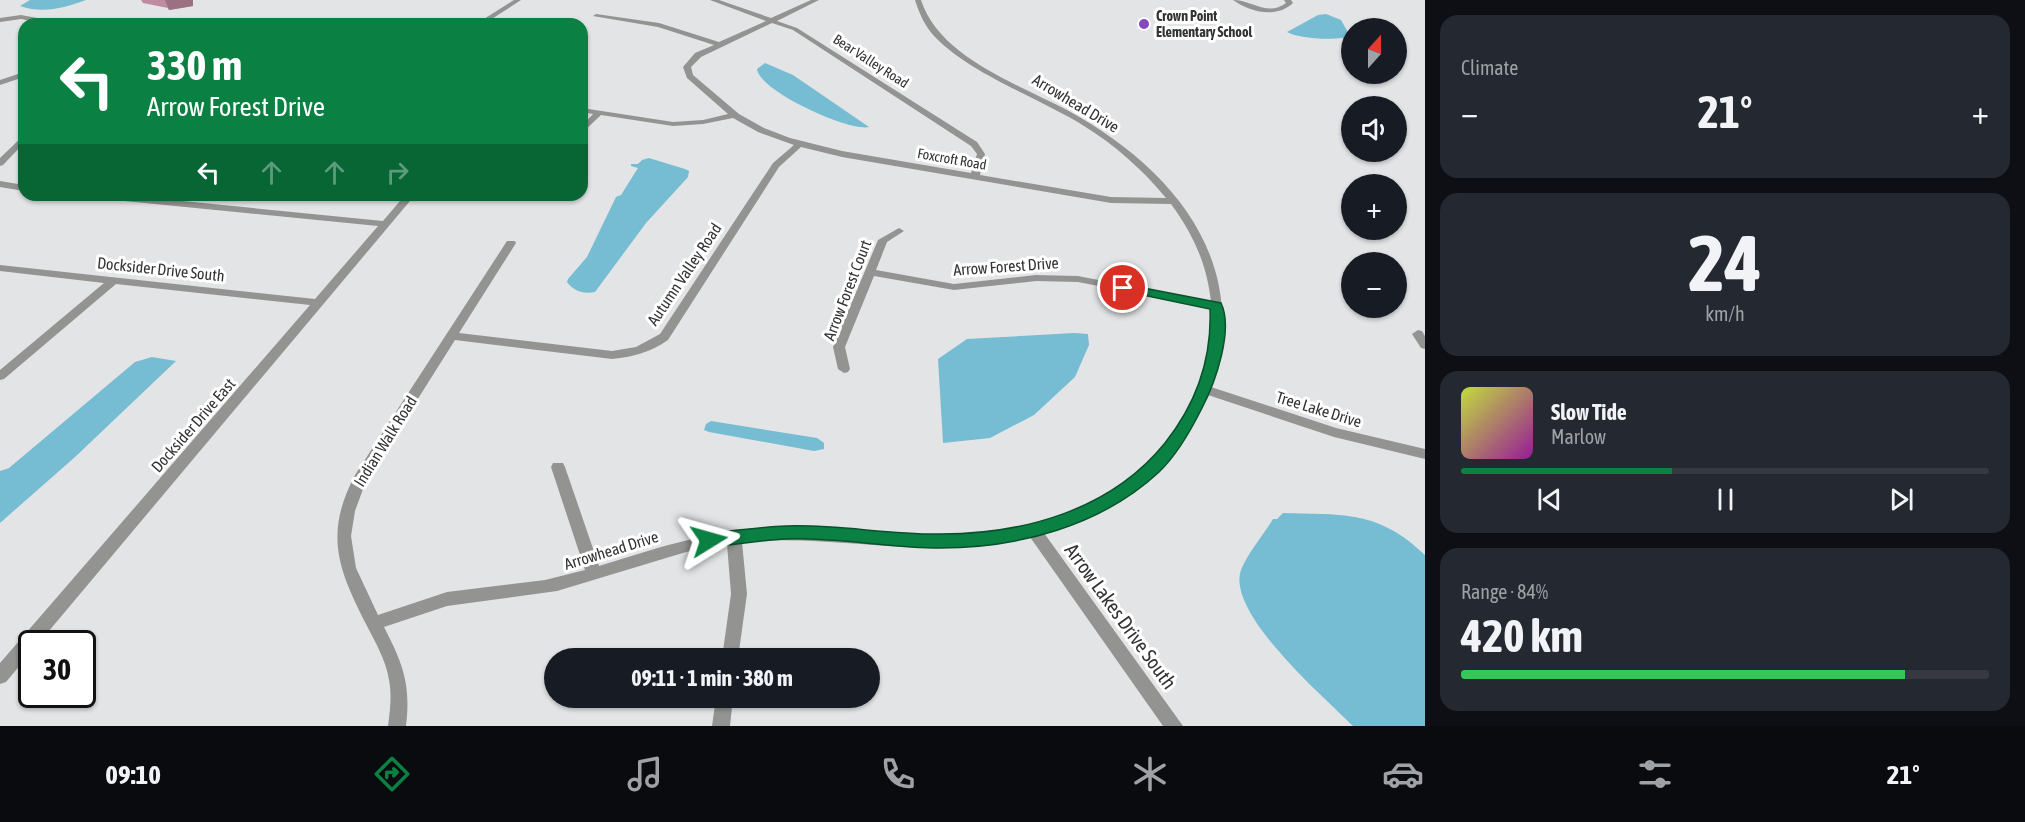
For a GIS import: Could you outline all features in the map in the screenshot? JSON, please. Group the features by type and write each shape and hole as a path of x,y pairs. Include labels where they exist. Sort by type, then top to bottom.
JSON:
{"street":[{"path":"489,18 518,0"},
{"name":"Bear Valley Road","path":"713,0 795,29 974,144 981,154 975,177"},
{"path":"596,16 659,25 720,45 816,0"},
{"name":"Arrowhead Drive","path":"375,624 430,603 455,597 532,589 594,573 672,548 734,537 787,532 940,541 978,539 1034,531 1079,516 1112,499 1154,467 1183,431 1204,389 1215,351 1216,306 1212,275 1203,249 1188,220 1146,171 1106,137 992,73 939,36 921,12 918,0"},
{"path":"1236,0 1251,8 1270,11 1287,6 1290,3 1287,0"},
{"path":"0,20 26,18"},
{"name":"Foxcroft Road","path":"720,45 691,61 687,72 735,115 769,133 800,144 842,154 1111,200 1172,201"},
{"path":"0,83 18,76"},
{"path":"588,112 673,124 703,122 735,115"},
{"path":"588,125 599,113"},
{"path":"0,163 18,144"},
{"name":"Autumn Valley Road","path":"451,336 612,355 633,353 652,347 664,337 776,165 800,144"},
{"path":"0,184 18,187"},
{"path":"154,201 386,224"},
{"name":"Docksider Drive East","path":"0,675 405,201"},
{"name":"Arrow Forest Court","path":"844,369 839,348 883,240 899,231"},
{"name":"Indian Walk Road","path":"398,726 401,693 397,672 347,566 344,544 345,523 350,501 360,479 511,243"},
{"name":"Docksider Drive South","path":"0,268 318,303"},
{"name":"Arrow Forest Drive","path":"870,272 954,287 1035,278 1078,279 1216,306"},
{"path":"0,376 114,280"},
{"path":"1418,334 1425,345"},
{"name":"Tree Lake Drive","path":"1204,389 1334,432 1425,454"},
{"path":"558,467 594,573"},
{"name":"Arrow Lakes Drive South","path":"1034,531 1171,725"},
{"path":"731,648 739,594 734,537"},
{"path":"721,726 724,708"}],"water":[{"path":"30,0 86,0 53,9 37,10 20,6"},
{"path":"1326,14 1341,20 1341,38 1300,36 1287,32 1318,15"},
{"path":"765,63 793,75 869,127 859,127 825,117 788,98 762,78 757,69"},
{"path":"649,158 685,169 689,171 688,177 646,223 595,292 576,290 567,282 568,279 587,257 616,197 621,195 638,168 631,164 638,164"},
{"path":"1088,334 1089,345 1075,377 1034,415 990,438 943,443 938,359 967,339"},
{"path":"152,357 176,361 75,457 0,523 0,471 9,468 135,362"},
{"path":"711,421 817,438 824,443 824,449 814,451 704,430 706,424"},
{"path":"1283,513 1342,515 1376,522 1408,540 1425,555 1425,726 1353,726 1301,675 1262,631 1248,608 1240,588 1241,570 1273,519 1277,519"}],"place":[{"name":"Crown Point Elementary School","path":"1144,24"}],"route":[{"path":"709,540 787,532 940,541 978,539 1034,531 1079,516 1112,499 1154,467 1183,431 1204,389 1215,351 1217,326 1216,306 1123,288"}]}
